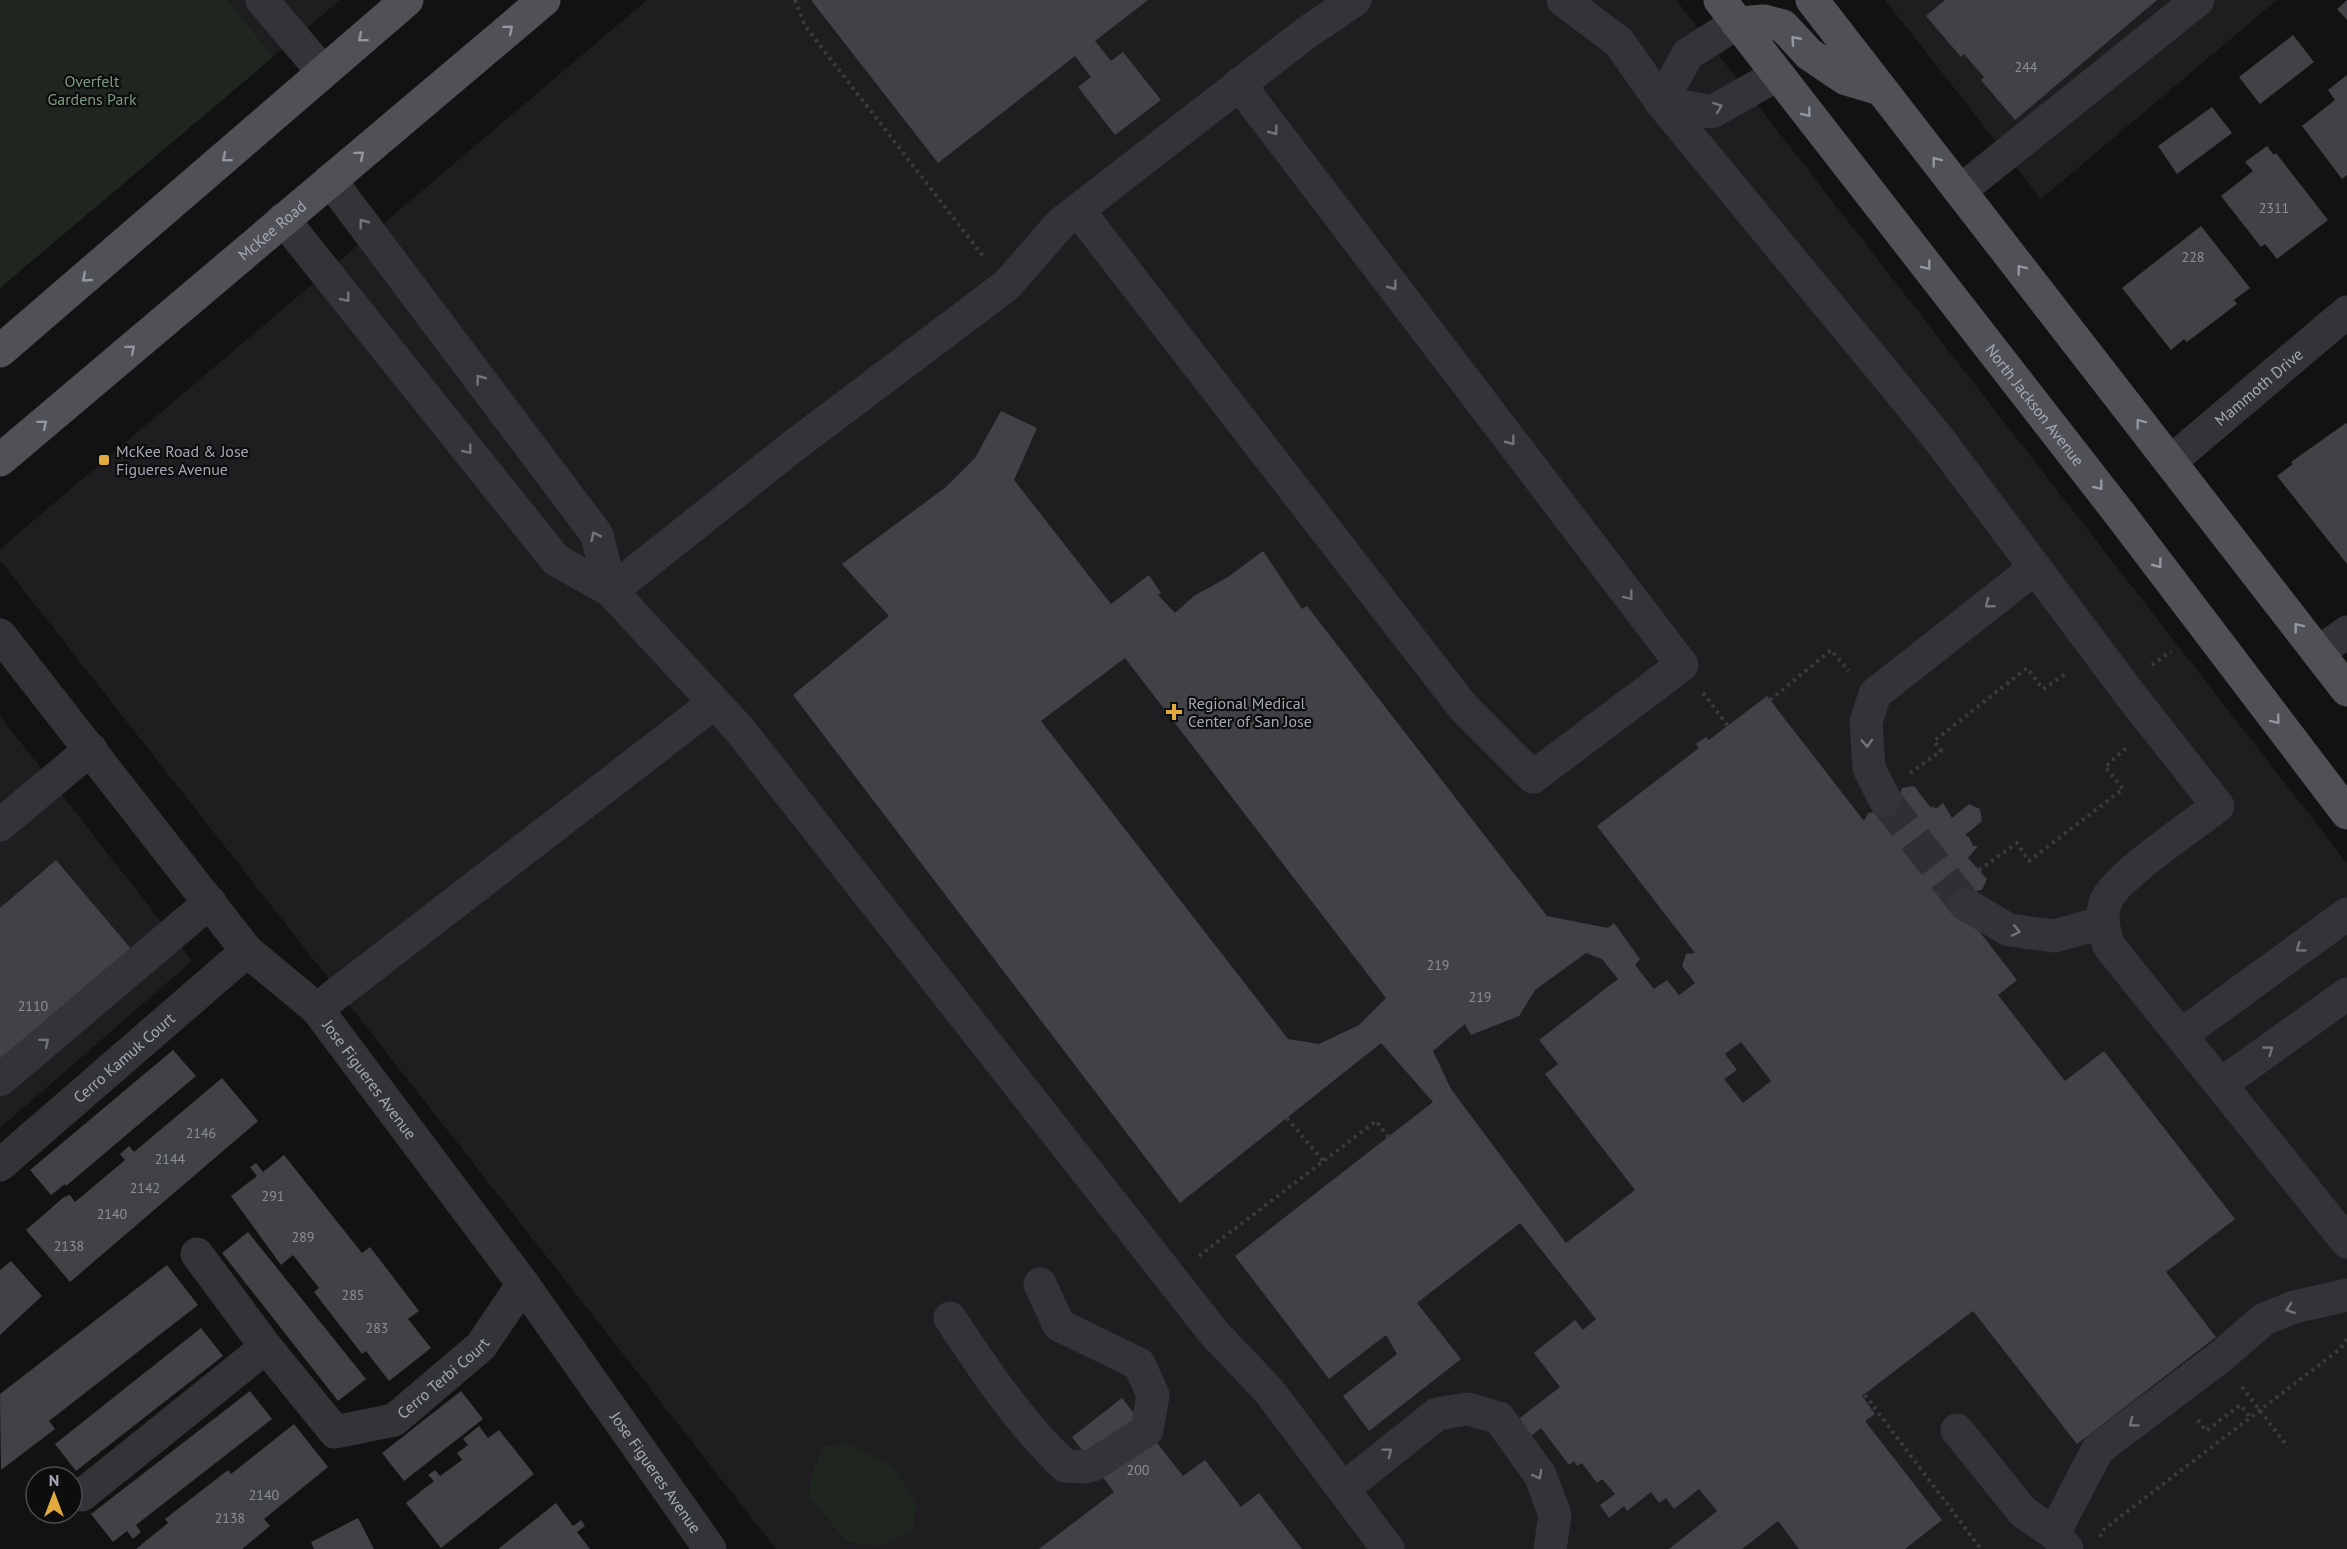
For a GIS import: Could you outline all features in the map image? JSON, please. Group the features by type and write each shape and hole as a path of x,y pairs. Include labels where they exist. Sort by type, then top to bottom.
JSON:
{"main road":[{"path":"0,351 271,120 407,0"},
{"name":"McKee Road","path":"0,460 544,0"},
{"path":"1814,1 2347,690"},
{"path":"1728,11 1783,26 1809,54 1846,79 1880,89"},
{"name":"North Jackson Avenue","path":"1728,11 2123,518 2347,813"}],"street":[{"path":"262,0 323,72"},
{"path":"612,591 814,430 1006,285 1061,223 1239,84 1355,0"},
{"path":"1563,0 1619,42 1661,102 1938,438 2218,806 2125,878 2106,900 2102,923 2109,946 2347,1242"},
{"path":"1960,191 2198,0"},
{"path":"1661,102 1688,54 1728,11"},
{"path":"1661,102 1712,112 1777,75"},
{"path":"1078,210 1462,707 1533,777 1682,665 1239,84"},
{"path":"330,180 597,535 612,591"},
{"path":"283,219 556,560 612,591 739,729 1214,1333 1269,1391 1388,1549"},
{"name":"Mammoth Drive","path":"2170,462 2342,325"},
{"path":"1885,800 1869,768 1866,722 1875,694 2035,568"},
{"path":"2318,652 2347,632"},
{"name":"Jose Figueres Avenue","path":"0,635 248,951 317,1009 522,1284 708,1548"},
{"path":"317,1009 714,703"},
{"path":"0,825 91,749"},
{"path":"0,1080 210,902"},
{"path":"1965,903 2008,930 2054,936 2102,923"},
{"path":"2181,1035 2347,914"},
{"name":"Cerro Kamuk Court","path":"0,1165 248,951"},
{"path":"2221,1084 2347,994"},
{"name":"Cerro Terbi Court","path":"197,1254 266,1347 335,1432 394,1420 481,1346 522,1284"},
{"path":"950,1317 1009,1405 1043,1445 1065,1466 1086,1467 1147,1430 1153,1395 1139,1364 1059,1325 1040,1284"},
{"path":"1957,1430 2023,1512 2061,1541 2098,1449 2218,1358 2264,1319 2294,1307 2347,1295"},
{"path":"84,1493 266,1347"},
{"path":"1342,1489 1437,1414 1468,1409 1499,1418 1540,1475 1555,1515 1550,1549"}],"path":[{"path":"795,0 805,26 987,260"},
{"path":"1770,700 1831,650 1855,679"},
{"path":"1908,774 1941,751 1934,741 2027,669 2043,689 2066,672 2073,682"},
{"path":"1978,870 2017,843 2029,861 2123,789 2105,766 2127,749 2120,741"},
{"path":"1287,1118 1323,1161"},
{"path":"1191,1262 1376,1121 1388,1137"},
{"path":"2100,1539 2103,1530 2340,1349 2347,1339"},
{"path":"2232,1393 2241,1386"},
{"path":"2246,1392 2288,1447"},
{"path":"1865,1395 1981,1549"},
{"path":"2206,1413 2198,1419 2206,1431 2240,1405 2250,1417"}],"shaded area":[{"path":"228,0 340,0 273,57"},
{"name":"Regional Medical Center of San Jose","path":"647,0 1676,0 2347,863 2347,1549 776,1549 0,560 0,549"},
{"path":"1885,0 2277,0 2041,199"},
{"path":"0,716 192,961 0,1128"}],"green space":[{"name":"Overfelt Gardens Park","path":"0,0 228,0 273,57 0,288"},
{"path":"849,1443 893,1466 916,1505 913,1530 879,1546 846,1541 809,1496 813,1470 823,1447"}],"building":[{"path":"811,0 1148,0 1095,41 1111,61 1123,52 1161,100 1115,135 1078,87 1091,77 1075,56 938,163"},
{"path":"1945,0 2157,0 2015,120 1981,80 1984,77 1964,54 1961,57 1926,16"},
{"path":"2347,0 2347,20 2337,9"},
{"path":"2293,35 2314,62 2260,104 2239,77"},
{"path":"2347,75 2347,175 2342,179 2302,126 2335,100 2328,90"},
{"path":"2212,107 2232,133 2177,174 2158,146"},
{"path":"2267,146 2274,155 2276,153 2328,220 2277,259 2265,244 2261,247 2221,196 2253,171 2245,162"},
{"path":"2201,226 2250,288 2234,300 2237,304 2187,342 2184,339 2171,350 2122,288"},
{"path":"1001,411 1037,428 1014,480 1111,604 1149,575 1161,593 1158,595 1175,613 1194,596 1228,577 1263,551 1302,609 1307,606 1547,916 1608,928 1614,923 1640,959 1635,965 1654,989 1667,980 1679,995 1695,983 1682,966 1686,954 1695,953 1597,826 1699,748 1696,744 1706,737 1709,740 1767,696 1864,821 1868,813 1881,811 1898,799 1902,788 1914,786 1931,808 1933,806 1936,809 1943,803 1952,818 1969,804 1980,809 1982,821 1965,835 1969,837 1973,846 1978,846 1968,858 1987,879 1982,890 1969,892 1958,904 2017,980 1998,995 2065,1081 2104,1051 2235,1219 2166,1272 2216,1337 2077,1444 1973,1311 1862,1396 1875,1414 1865,1421 1942,1520 1905,1549 1799,1549 1778,1521 1742,1549 1669,1549 1717,1511 1699,1489 1674,1509 1666,1498 1659,1503 1651,1492 1627,1511 1624,1506 1609,1518 1600,1505 1615,1494 1602,1479 1597,1483 1582,1463 1577,1466 1574,1461 1569,1465 1541,1428 1530,1437 1516,1421 1560,1387 1534,1353 1575,1320 1583,1330 1596,1319 1520,1223 1417,1303 1461,1359 1369,1431 1343,1396 1397,1354 1386,1335 1329,1379 1235,1256 1433,1102 1381,1043 1180,1203 793,695 889,616 842,564 946,487 975,458","holes":["1125,658 1386,998 1359,1025 1319,1044 1288,1039 1041,721","1586,953 1602,959 1618,979 1539,1040 1558,1064 1545,1074 1635,1190 1566,1243 1451,1089 1433,1051 1465,1024 1471,1035 1519,1016 1535,990","1741,1042 1771,1081 1743,1103 1724,1079 1737,1070 1725,1054"]},
{"path":"2346,423 2347,564 2277,476 2293,464 2291,462"},
{"path":"56,860 132,950 0,1062 0,908"},
{"path":"173,1050 196,1076 66,1186 65,1184 51,1195 30,1170"},
{"path":"222,1078 258,1121 70,1282 26,1230 64,1197 70,1195 75,1202 125,1160 120,1154 129,1146 134,1152"},
{"path":"284,1155 362,1253 370,1247 419,1311 408,1319 431,1348 389,1381 366,1351 362,1354 314,1292 319,1288 293,1255 281,1265 231,1196 257,1176 250,1167 256,1163 263,1172"},
{"path":"248,1232 366,1379 338,1401 222,1253"},
{"path":"11,1261 42,1296 0,1335 0,1270"},
{"path":"167,1265 198,1305 49,1421 55,1429 1,1470 0,1394"},
{"path":"201,1328 223,1356 84,1465 71,1465 55,1444"},
{"path":"250,1391 272,1419 136,1525 141,1532 133,1539 127,1531 113,1542 91,1514"},
{"path":"461,1391 483,1419 404,1481 382,1453"},
{"path":"1122,1398 1183,1476 1205,1460 1241,1507 1259,1493 1302,1549 1039,1549 1114,1492 1072,1437"},
{"path":"294,1424 328,1467 264,1519 270,1526 242,1549 136,1549 168,1523 165,1519 228,1470 231,1474"},
{"path":"479,1426 488,1438 499,1430 534,1474 441,1548 406,1503 434,1481 428,1475 435,1470 440,1476 462,1460 457,1453 468,1445 463,1439"},
{"path":"556,1503 573,1526 581,1520 585,1526 577,1532 590,1549 498,1549"},
{"path":"358,1518 374,1549 314,1549 311,1542"}],"tunnel":[{"path":"1885,800 1965,904"}],"place":[{"name":"McKee Road & Jose Figueres Avenue","path":"104,460"},
{"name":"Regional Medical Center of San Jose","path":"1174,712"}]}
